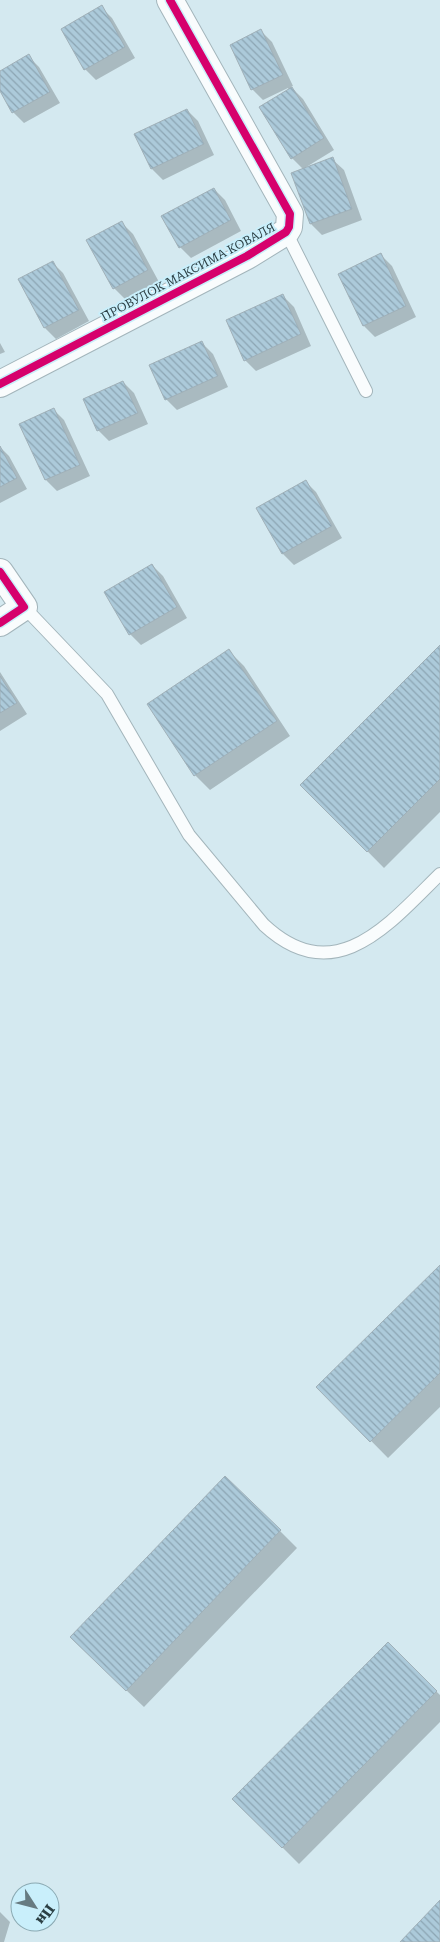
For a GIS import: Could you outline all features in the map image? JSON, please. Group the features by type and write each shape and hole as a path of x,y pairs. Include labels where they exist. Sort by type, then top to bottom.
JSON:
{"street":[{"name":"ПРОВУЛОК МАКСИМА КОВАЛЯ","path":"0,384 246,256 286,232 289,227 290,214 170,0"},
{"path":"0,572 24,607 0,623"}],"lane":[{"path":"286,232 366,392"},
{"path":"24,607 107,694 188,835 264,925 277,937 292,946 309,951 343,950 360,944 397,916 440,874"}],"building":[{"path":"102,5 125,47 84,70 61,29"},
{"path":"261,29 283,75 251,90 230,45"},
{"path":"29,54 50,92 12,113 0,91 0,71"},
{"path":"292,87 324,138 291,159 259,107"},
{"path":"187,109 204,144 151,169 134,134"},
{"path":"333,157 352,209 310,224 291,173"},
{"path":"214,188 231,220 179,248 161,216"},
{"path":"122,221 148,270 113,289 86,240"},
{"path":"381,253 406,306 363,326 338,274"},
{"path":"53,261 79,310 44,328 18,279"},
{"path":"283,294 301,334 244,361 226,320"},
{"path":"202,341 218,376 165,400 149,365"},
{"path":"123,381 138,413 97,431 83,399"},
{"path":"54,408 80,465 45,480 19,424"},
{"path":"0,446 17,478 0,487"},
{"path":"306,480 332,526 282,554 256,508"},
{"path":"152,564 177,607 129,635 104,592"},
{"path":"440,645 440,779 367,852 300,785"},
{"path":"229,649 277,721 194,776 147,704"},
{"path":"0,676 17,703 0,713"},
{"path":"440,1265 440,1373 370,1442 316,1387"},
{"path":"225,1476 281,1530 126,1691 70,1637"},
{"path":"388,1642 437,1691 282,1848 232,1799"},
{"path":"440,1900 440,1942 400,1942"}],"cycle path":[{"path":"0,384 247,256 286,232 289,227 290,214 170,0"},
{"path":"0,572 24,607 0,623"}]}
